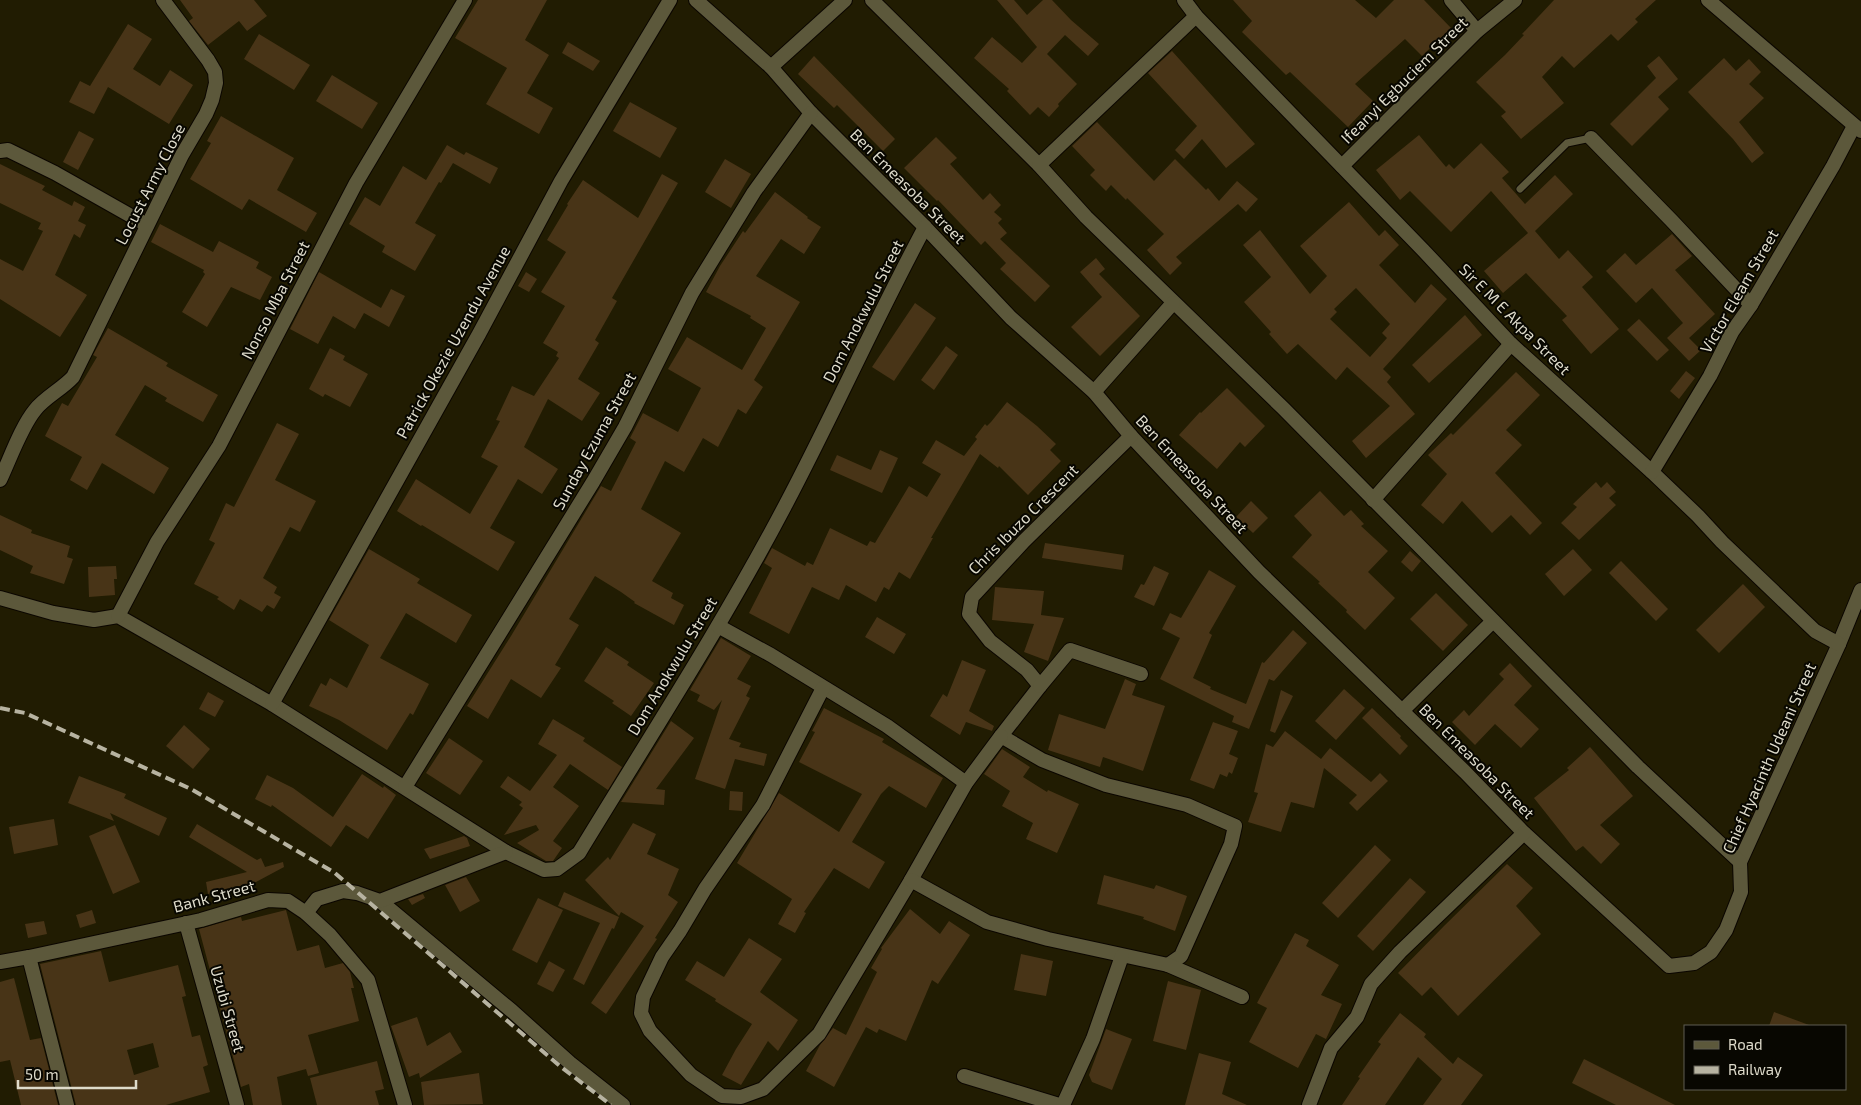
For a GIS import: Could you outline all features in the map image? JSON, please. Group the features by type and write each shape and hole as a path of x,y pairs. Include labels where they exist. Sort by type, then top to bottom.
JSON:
{"street":[{"name":"Locust Army Close","path":"0,480 35,409 73,377 182,155 212,100 216,83 214,72 208,60 163,0"},
{"name":"Nonso Mba Street","path":"118,616 156,542 219,446 356,183 465,0"},
{"name":"Patrick Okezie Uzendu Avenue","path":"272,704 479,334 561,181 670,0"},
{"name":"Ben Emeasoba Street","path":"696,0 770,67 811,113 925,227 1011,318 1094,392 1131,436 1259,572 1524,833 1669,966"},
{"path":"770,67 845,0"},
{"path":"872,0 1039,165 1086,217 1283,408 1434,559 1638,767 1740,862"},
{"name":"Sir E M E Akpa Street","path":"1184,0 1196,16 1511,344 1652,472 1815,631 1839,644"},
{"path":"1451,0 1477,31"},
{"name":"Ifeanyi Egbuciem Street","path":"1342,166 1477,31 1515,0"},
{"path":"1708,0 1857,128"},
{"path":"1039,165 1196,16"},
{"name":"Sunday Ezuma Street","path":"405,787 625,427 692,293 754,192 811,113"},
{"name":"Victor Eleam Street","path":"1652,472 1710,376 1732,332 1751,305 1857,128"},
{"path":"1591,138 1751,305"},
{"path":"0,152 8,150 55,173 147,225"},
{"name":"Dom Anokwulu Street","path":"118,616 272,704 506,852 544,870 557,869 579,853 718,626 786,505 892,289 925,227"},
{"path":"1094,392 1173,303"},
{"path":"1373,500 1511,344"},
{"name":"Chris Ibuzo Crescent","path":"1040,686 1027,670 990,641 969,614 972,597 1024,541 1131,436"},
{"name":"Chief Hyacinth Udeani Street","path":"1669,966 1694,963 1712,952 1726,930 1741,892 1740,862 1839,644 1861,590"},
{"path":"0,598 53,613 94,620 118,616"},
{"path":"1402,711 1493,621"},
{"path":"718,626 887,726 966,783"},
{"path":"823,688 763,805 705,889 662,957 643,997 641,1013 650,1031 691,1075 722,1096 741,1097 763,1089 820,1034 966,783 1070,650 1141,674"},
{"path":"1002,736 1042,760 1097,782 1187,805 1235,826 1231,844 1181,956 1168,965"},
{"path":"1309,1105 1331,1048 1357,1017 1371,984 1400,952 1524,833"},
{"path":"380,901 506,852"},
{"path":"911,880 986,922 1048,940 1168,965 1242,997"},
{"path":"306,913 318,899 343,891 357,893 380,901 505,1005 570,1063 623,1105"},
{"name":"Bank Street","path":"0,962 186,923 268,900 288,901 306,913 330,935 368,980 405,1105"},
{"name":"Uzubi Street","path":"186,923 237,1105"},
{"path":"1063,1105 1093,1039 1122,956"},
{"path":"29,957 66,1105"},
{"path":"964,1076 1059,1105"}],"lane":[{"path":"1520,189 1567,143 1591,138"}],"building":[{"path":"180,0 254,0 267,16 247,31 239,21 208,45 189,21 193,18"},
{"path":"478,0 547,0 525,40 549,55 527,93 553,108 539,134 486,104 507,68 455,38"},
{"path":"997,0 1014,0 1027,15 1043,0 1052,0 1071,20 1099,44 1088,56 1065,35 1047,54 1077,84 1058,104 1059,106 1049,117 1038,107 1030,115 1007,91 1009,89 974,58 992,37 1022,63 1037,47"},
{"path":"1233,0 1355,0 1376,18 1394,0 1424,0 1451,28 1422,56 1405,39 1355,84 1373,101 1348,127 1290,72 1286,75 1242,32 1252,21"},
{"path":"1554,0 1656,0 1635,19 1638,22 1618,41 1611,34 1574,68 1562,56 1542,77 1564,103 1521,139 1501,116 1506,112 1476,82 1505,55"},
{"path":"128,24 152,39 133,69 160,86 170,70 193,85 169,124 108,87 94,114 69,102 80,81 90,86"},
{"path":"259,34 310,65 294,90 244,59"},
{"path":"568,42 600,61 593,71 562,53"},
{"path":"1172,51 1255,144 1226,168 1202,139 1184,159 1175,150 1197,126 1148,73"},
{"path":"814,56 895,139 883,151 837,105 834,108 798,74"},
{"path":"1659,56 1678,79 1658,97 1669,109 1632,146 1610,124 1656,78 1647,66"},
{"path":"1724,58 1736,71 1749,59 1761,72 1749,84 1764,98 1739,122 1764,153 1752,163 1733,139 1688,92"},
{"path":"332,75 378,103 362,129 316,101"},
{"path":"630,102 677,128 660,158 613,131"},
{"path":"221,116 294,158 277,190 317,213 306,232 249,199 242,210 190,179 211,143 207,141"},
{"path":"1097,122 1154,181 1175,159 1206,190 1208,188 1219,201 1237,181 1258,199 1246,212 1238,204 1176,257 1182,263 1170,275 1147,250 1164,234 1111,185 1106,191 1090,175 1095,170 1072,146"},
{"path":"79,131 94,139 78,170 63,162"},
{"path":"1419,135 1446,167 1449,164 1454,169 1481,143 1509,172 1502,178 1525,204 1555,175 1573,194 1535,231 1559,259 1568,250 1593,277 1582,287 1619,329 1591,354 1562,320 1567,316 1526,273 1503,293 1484,271 1528,233 1491,191 1451,232 1410,191 1400,200 1376,170"},
{"path":"936,137 957,158 950,164 983,200 990,193 1001,205 994,212 1002,219 998,223 1007,233 1000,239 1050,286 1035,302 1000,269 1006,263 985,241 981,245 904,168"},
{"path":"447,145 464,155 466,152 498,168 490,184 453,163 441,183 439,182 415,223 436,235 415,271 382,252 385,246 349,224 365,197 380,206 403,166 426,180"},
{"path":"725,159 751,174 731,208 705,192"},
{"path":"0,164 45,186 42,190 72,206 74,201 85,207 78,221 86,225 80,238 74,234 55,275 87,295 60,337 0,299 0,259 23,271 43,231 38,229 41,223 0,203"},
{"path":"662,174 678,183 612,298 617,301 595,340 599,343 578,379 600,393 582,421 548,399 524,447 558,469 542,494 518,479 490,528 515,542 498,571 397,511 416,479 470,514 498,466 481,457 500,421 496,420 512,386 534,396 559,358 556,356 558,352 543,343 565,306 541,292 566,252 547,240 567,204 583,180 638,218"},
{"path":"775,192 821,227 804,254 781,239 756,276 800,302 754,380 763,387 746,414 738,409 718,447 703,438 684,472 665,461 641,509 681,533 652,581 673,593 671,598 684,605 674,625 634,603 621,592 595,576 569,619 579,625 555,665 561,668 541,698 511,679 488,719 467,706 601,486 611,491 636,442 630,438 643,413 678,432 701,388 668,369 687,337 742,370 766,328 750,318 751,316 706,292 720,266 743,231 745,233"},
{"path":"1349,202 1379,236 1385,230 1399,245 1379,265 1415,303 1431,284 1447,299 1383,369 1391,377 1387,382 1415,414 1366,458 1352,441 1390,406 1347,367 1336,380 1298,344 1287,354 1269,334 1271,332 1244,302 1271,277 1243,245 1260,230 1310,294 1327,276 1300,246","holes":["1356,288 1390,324 1382,333 1387,338 1370,357 1330,319 1337,312 1334,309"]},
{"path":"160,224 213,252 219,241 259,262 256,268 272,277 260,300 231,287 207,327 182,312 205,274 204,270 151,242"},
{"path":"1672,234 1692,256 1675,270 1715,314 1689,338 1701,350 1689,361 1667,338 1683,323 1652,288 1636,303 1606,271 1625,253 1636,265"},
{"path":"1096,258 1105,269 1099,274 1140,316 1100,356 1071,327 1102,297 1080,272"},
{"path":"319,272 381,308 391,289 405,296 389,327 364,313 355,329 333,316 318,344 290,329"},
{"path":"526,272 537,279 529,292 518,286"},
{"path":"915,303 936,318 894,381 872,367"},
{"path":"1465,315 1482,335 1429,383 1412,365"},
{"path":"1639,319 1669,350 1657,361 1627,330"},
{"path":"108,328 168,363 166,366 218,395 203,422 165,401 167,398 145,385 115,435 169,468 154,494 102,463 87,490 70,480 82,457 45,436 62,403 68,406 97,357 93,355"},
{"path":"946,346 958,355 934,390 921,380"},
{"path":"330,348 345,356 343,360 368,374 350,407 325,394 323,397 309,389"},
{"path":"1686,371 1695,378 1679,399 1670,391"},
{"path":"1516,372 1540,395 1506,430 1522,445 1495,473 1542,523 1530,535 1511,515 1492,533 1462,501 1443,524 1421,505 1447,474 1428,455 1451,433 1453,435"},
{"path":"1227,388 1265,426 1245,447 1240,442 1217,469 1179,435 1200,412"},
{"path":"1007,402 1056,444 1050,450 1061,461 1028,495 999,466 998,468 980,454 931,538 933,538 910,579 899,572 889,590 884,587 876,602 846,585 839,600 812,587 789,634 749,613 772,568 764,563 772,548 805,566 807,562 813,565 830,528 867,546 870,541 875,543 909,486 927,497 941,474 922,463 936,440 964,456 977,439 975,437 985,424 987,426 991,422"},
{"path":"277,423 299,434 275,480 316,501 300,532 290,527 263,578 277,587 274,593 281,597 274,609 267,605 262,612 240,599 234,610 217,599 219,597 194,584 215,543 209,540 226,503 234,507"},
{"path":"880,450 898,458 882,493 830,470 837,455 871,470"},
{"path":"1596,482 1601,488 1607,482 1616,492 1609,498 1616,505 1579,540 1561,523 1577,507 1573,504"},
{"path":"1320,491 1344,516 1351,510 1364,524 1361,526 1388,551 1368,572 1395,598 1365,630 1318,583 1320,582 1292,557 1312,535 1294,516"},
{"path":"1251,501 1268,518 1253,533 1236,517"},
{"path":"0,515 32,530 31,533 70,546 67,557 73,559 64,584 30,573 33,566 0,550"},
{"path":"1045,543 1124,555 1122,570 1042,558"},
{"path":"369,549 420,579 417,583 472,615 456,643 406,613 380,658 429,684 413,715 410,713 387,750 339,720 309,706 321,683 326,686 330,678 347,688 369,645 329,620"},
{"path":"1573,549 1592,570 1564,596 1545,574"},
{"path":"1410,551 1421,561 1412,572 1401,562"},
{"path":"1621,561 1668,609 1656,621 1609,573"},
{"path":"116,566 117,579 114,579 115,595 89,597 88,567"},
{"path":"1154,566 1169,573 1154,606 1134,597 1141,584 1144,585"},
{"path":"1209,570 1236,586 1209,633 1212,635 1193,678 1211,687 1210,689 1246,704 1262,662 1264,663 1293,630 1307,643 1274,681 1269,679 1249,729 1232,722 1234,716 1160,679 1180,638 1162,629 1170,613 1181,618"},
{"path":"1743,584 1765,607 1719,653 1696,630"},
{"path":"995,587 1044,591 1041,615 1064,618 1048,661 1024,652 1034,624 992,620"},
{"path":"1436,593 1468,625 1443,651 1410,619"},
{"path":"877,617 906,634 894,654 865,637"},
{"path":"721,638 751,656 737,679 751,686 746,696 750,698 729,739 741,743 739,747 767,754 764,766 735,759 725,789 695,779 722,700 714,710 697,701 700,695 690,690"},
{"path":"606,647 629,662 627,665 654,683 631,716 612,703 614,701 584,681"},
{"path":"962,660 986,670 969,711 994,726 992,731 966,722 960,735 930,716 943,694 947,697"},
{"path":"1510,663 1532,686 1514,705 1539,729 1521,748 1495,724 1475,745 1452,722 1464,710 1469,716 1504,679 1499,674"},
{"path":"1125,679 1136,684 1132,695 1165,706 1143,771 1103,757 1100,767 1048,750 1059,714 1105,729"},
{"path":"1344,689 1365,708 1336,740 1315,721"},
{"path":"1281,690 1293,696 1275,733 1270,731"},
{"path":"208,692 224,701 215,717 199,709"},
{"path":"824,708 884,739 882,742 943,778 926,808 889,786 881,794 852,842 885,862 869,889 834,868 804,912 806,913 795,933 778,924 792,899 737,863 779,793 839,832 862,794 799,762 815,732 812,731"},
{"path":"1372,708 1401,736 1400,738 1408,746 1400,755 1362,718"},
{"path":"553,719 585,738 583,741 622,767 608,790 570,764 553,787 579,806 553,841 562,848 553,861 546,861 517,843 539,830 536,825 504,835 523,808 519,805 522,802 500,787 508,776 530,791 557,755 538,744"},
{"path":"671,721 694,738 656,789 665,790 664,805 621,802"},
{"path":"1213,722 1238,731 1229,754 1238,758 1232,774 1229,772 1227,777 1220,774 1214,789 1190,780"},
{"path":"184,725 210,749 193,769 166,746"},
{"path":"1285,731 1321,759 1330,748 1371,782 1380,773 1388,781 1357,811 1349,803 1357,795 1324,768 1314,808 1291,802 1281,832 1248,822 1258,793 1254,792 1266,744 1273,747"},
{"path":"449,738 483,761 460,795 426,773"},
{"path":"1590,747 1633,796 1600,825 1620,844 1601,864 1583,846 1576,851 1534,798 1569,770 1567,768"},
{"path":"1002,749 1030,767 1023,777 1047,792 1048,790 1079,804 1057,853 1026,839 1033,823 1002,806 1010,791 984,774"},
{"path":"362,774 396,795 368,839 346,825 331,847 272,805 271,807 255,799 267,775 293,788 333,817"},
{"path":"79,776 126,794 124,798 167,818 159,836 110,813 114,821 68,803"},
{"path":"730,791 743,792 742,811 729,810"},
{"path":"54,819 58,845 14,854 9,827"},
{"path":"633,823 656,834 647,854 679,869 668,895 678,902 655,938 657,939 606,1014 591,1003 644,926 621,912 619,916 585,880 608,857 610,860"},
{"path":"197,824 257,860 261,858 265,867 283,862 284,867 256,882 208,894 206,882 247,872 189,837"},
{"path":"115,825 140,882 113,894 89,836"},
{"path":"464,836 467,838 470,846 430,859 424,849"},
{"path":"1375,845 1391,860 1338,918 1322,903"},
{"path":"1507,864 1533,888 1516,906 1541,934 1458,1016 1431,987 1422,996 1398,973"},
{"path":"1104,875 1154,889 1156,885 1187,896 1175,931 1143,919 1144,917 1097,904"},
{"path":"466,877 480,901 460,912 445,885"},
{"path":"1410,878 1426,892 1373,951 1357,936"},
{"path":"564,892 619,917 584,985 573,979 600,923 558,906"},
{"path":"423,894 425,898 412,905 408,899"},
{"path":"538,898 563,910 537,963 512,950"},
{"path":"910,909 940,934 949,921 970,935 938,984 932,980 906,1041 879,1029 877,1033 866,1027 834,1087 806,1071 820,1045 833,1028 846,1035 877,972 871,968 881,948"},
{"path":"92,910 96,923 80,928 76,915"},
{"path":"286,910 297,951 319,945 325,968 343,963 350,972 354,988 351,988 359,1021 308,1035 319,1073 308,1076 306,1069 277,1077 282,1105 253,1105 249,1084 241,1087 199,929 241,917 242,921"},
{"path":"44,921 47,934 28,938 25,924"},
{"path":"1295,933 1309,940 1306,946 1339,965 1321,995 1342,1004 1326,1039 1316,1034 1298,1068 1249,1042 1267,1008 1257,1003"},
{"path":"749,938 782,959 760,992 798,1020 778,1051 768,1041 741,1085 722,1075 752,1024 685,980 697,961 724,977"},
{"path":"101,951 109,982 178,965 186,996 182,997 192,1037 200,1035 208,1065 203,1067 210,1092 166,1105 76,1105 40,964","holes":["153,1043 159,1067 134,1075 127,1050"]},
{"path":"1021,954 1053,961 1046,996 1014,990"},
{"path":"549,961 565,970 553,992 537,984"},
{"path":"14,978 30,1040 41,1038 58,1105 21,1105 10,1060 0,1062 0,982"},
{"path":"1168,981 1201,990 1186,1050 1153,1041"},
{"path":"1774,1012 1809,1025 1769,1025"},
{"path":"1400,1013 1426,1034 1424,1037 1453,1064 1458,1057 1483,1075 1461,1105 1423,1105 1442,1079 1418,1057 1385,1105 1342,1105 1360,1078 1358,1077 1381,1044 1378,1042"},
{"path":"417,1017 427,1046 450,1032 462,1052 420,1078 419,1073 409,1077 391,1026"},
{"path":"1106,1029 1132,1039 1112,1090 1092,1082 1089,1075"},
{"path":"1199,1053 1231,1062 1222,1094 1247,1105 1185,1105"},
{"path":"1584,1059 1675,1105 1616,1105 1572,1083"},
{"path":"377,1061 384,1089 375,1091 379,1105 317,1105 310,1078"},
{"path":"479,1073 483,1104 424,1105 421,1082"}],"railway":[{"path":"0,708 25,713 191,789 335,873 561,1067 611,1105"}]}
